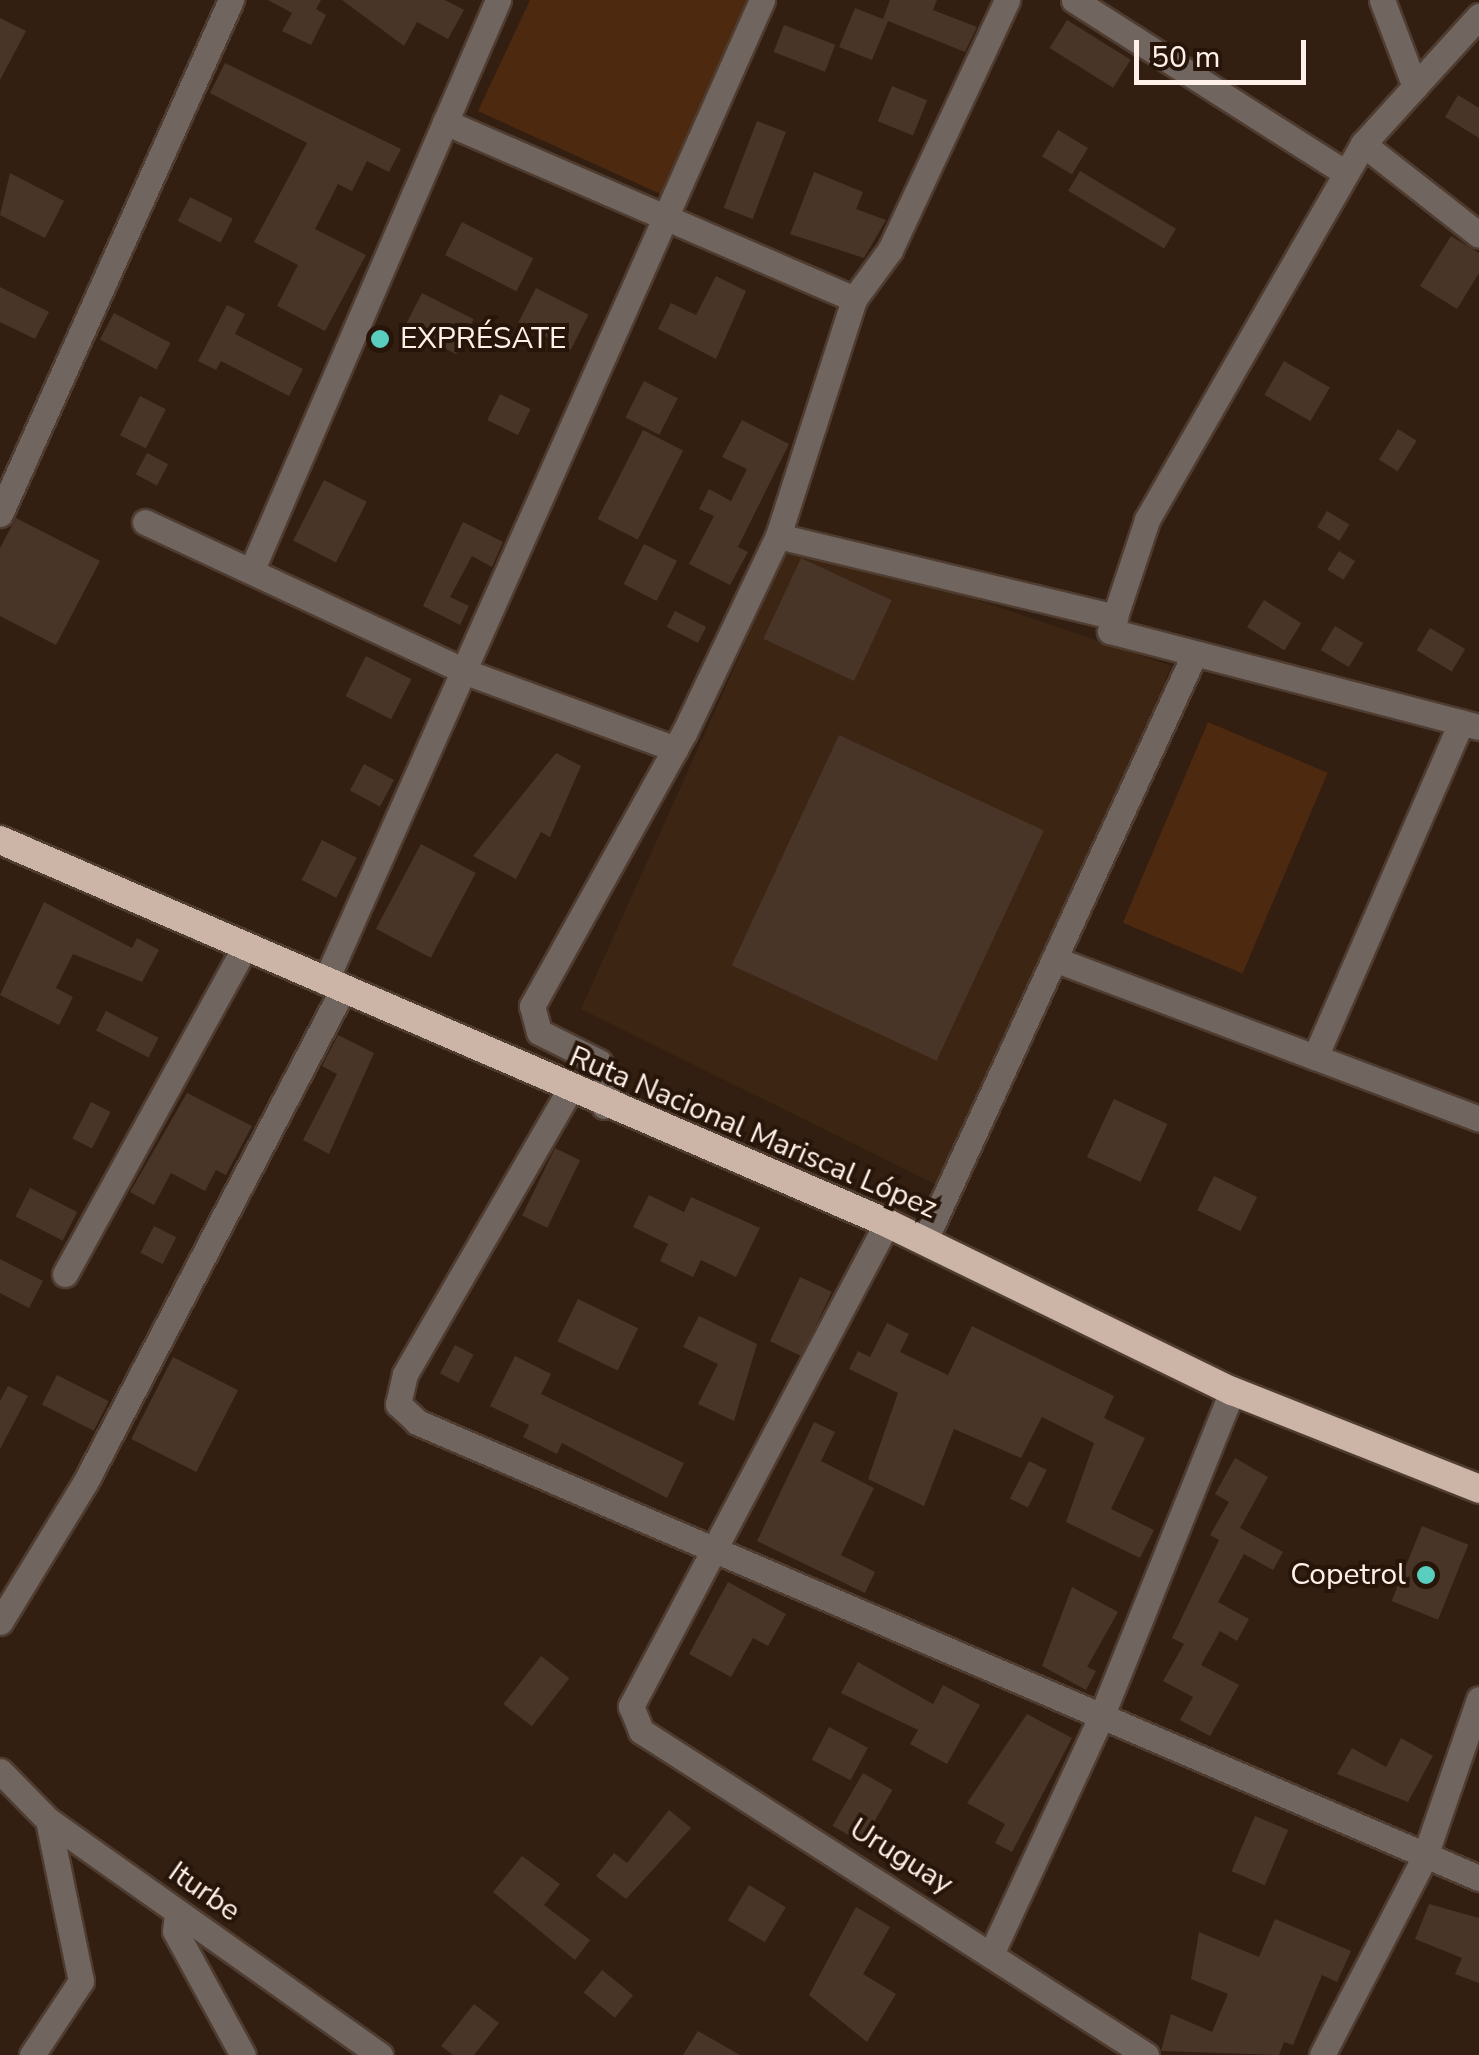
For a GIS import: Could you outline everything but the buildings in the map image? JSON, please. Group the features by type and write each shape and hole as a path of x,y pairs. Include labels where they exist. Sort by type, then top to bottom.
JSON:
{"highway":[{"name":"Ruta Nacional Mariscal López","path":"0,840 569,1091 888,1222 1232,1391 1479,1490"}],"street":[{"path":"0,514 231,0"},
{"path":"253,567 498,0"},
{"path":"0,1622 86,1482 334,985 466,672 670,221 762,0"},
{"path":"604,1106 609,1081 600,1062 539,1032 532,1006 675,750 778,536 854,300 890,250 1007,0"},
{"path":"1074,0 1346,173"},
{"path":"1382,0 1415,88"},
{"path":"1315,1057 1470,726 1193,657 1110,631 1147,520 1363,144 1479,16"},
{"path":"445,122 854,300"},
{"path":"1363,144 1479,234"},
{"path":"145,522 253,567 466,672 675,750"},
{"path":"778,536 1115,617"},
{"path":"925,1240 1193,657"},
{"path":"64,1274 244,949"},
{"path":"1054,959 1479,1119"},
{"path":"569,1091 405,1374 398,1404 417,1422 716,1547 1099,1722 1479,1878"},
{"path":"716,1547 888,1222"},
{"path":"992,1952 1099,1722 1232,1391"},
{"name":"Uruguay","path":"716,1547 631,1706 641,1731 992,1952 1146,2055"},
{"path":"1322,2055 1425,1856 1479,1698"},
{"name":"Iturbe","path":"0,1771 48,1820 380,2055"},
{"path":"32,2055 81,1981 82,1952 48,1820"},
{"path":"177,1913 174,1931 243,2055"}],"shaded area":[{"path":"530,0 748,0 665,196 478,111"},
{"path":"793,537 1171,666 1054,959 939,1186 581,1009"},
{"path":"1208,722 1328,773 1242,973 1123,923"}],"place":[{"name":"EXPRÉSATE","path":"380,339"},
{"name":"Copetrol","path":"1426,1575"}]}
